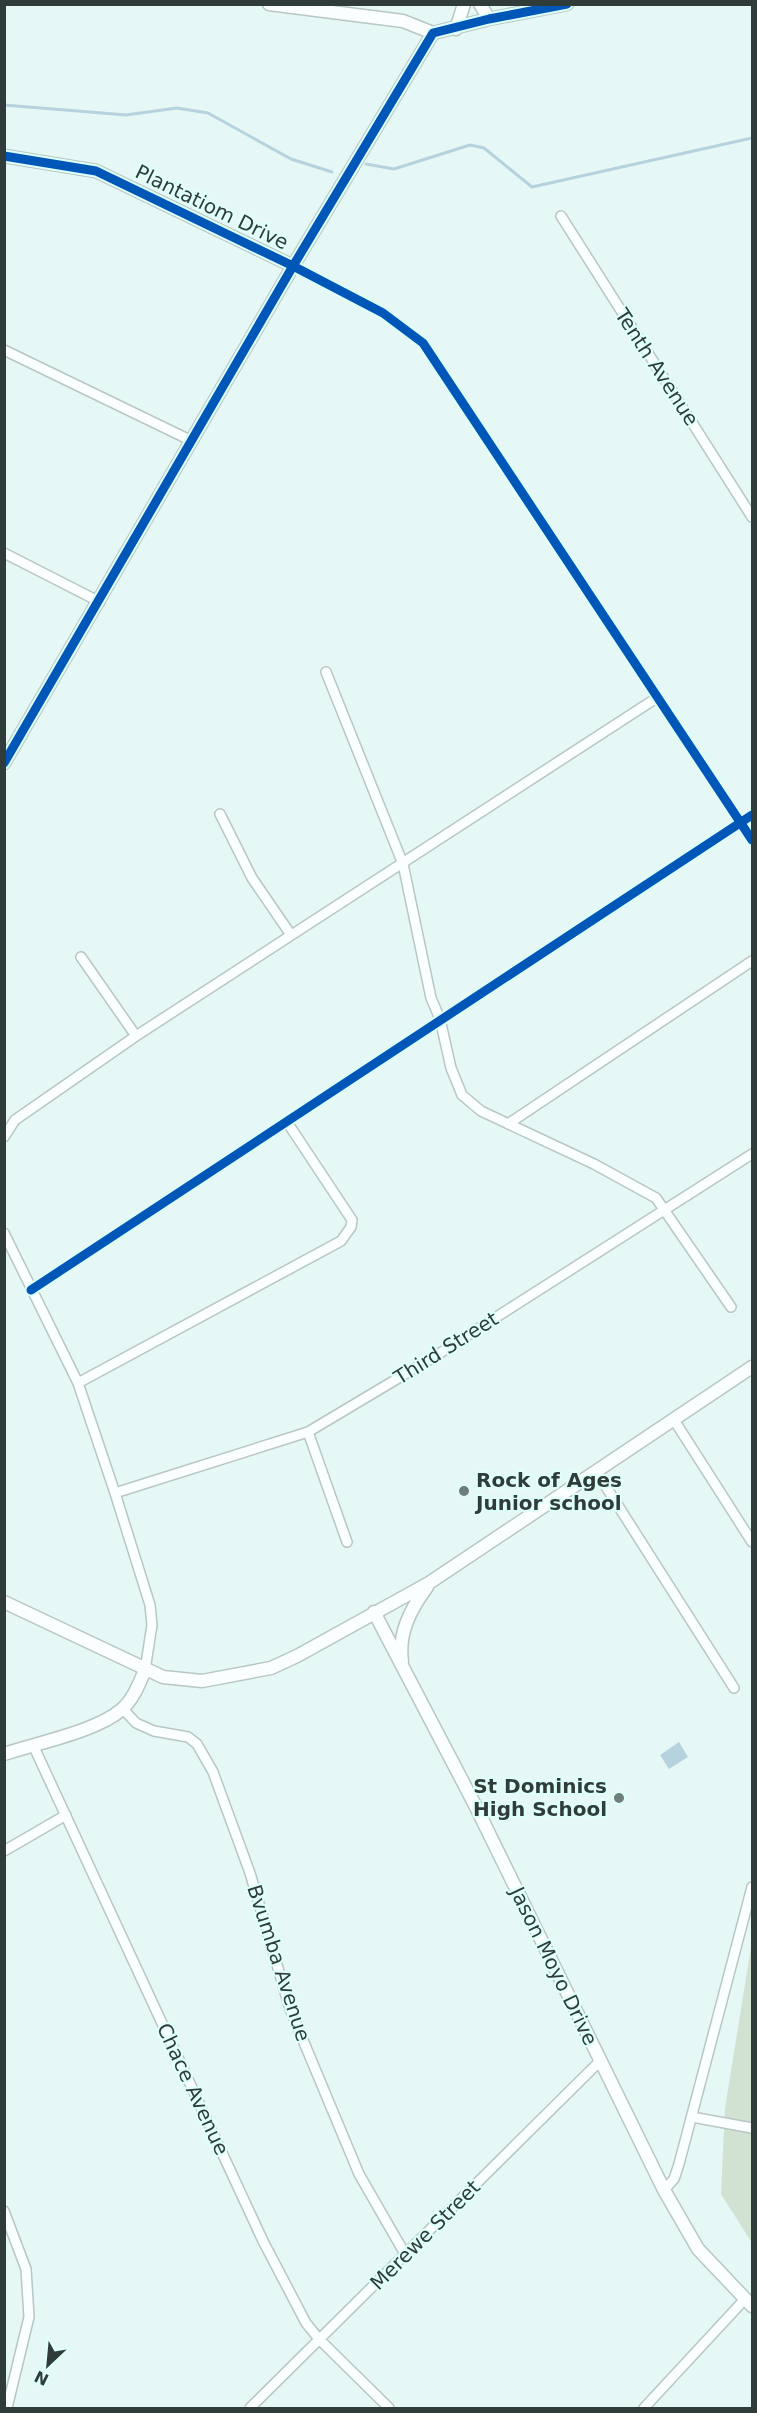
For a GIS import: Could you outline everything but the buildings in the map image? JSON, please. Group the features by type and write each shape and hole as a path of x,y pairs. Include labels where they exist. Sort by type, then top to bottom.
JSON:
{"street":[{"path":"270,4 317,7 403,21 433,33 489,19 567,4"},
{"path":"456,29 464,4"},
{"path":"480,4 489,19"},
{"path":"488,4 489,19"},
{"name":"Plantatiom Drive","path":"4,156 96,171 293,266 433,33"},
{"name":"Tenth Avenue","path":"561,216 753,517"},
{"path":"4,763 100,602 293,266 383,314 423,343 753,840"},
{"path":"4,350 192,441"},
{"path":"4,553 100,602"},
{"path":"326,672 403,864 431,998 440,1019 451,1068 462,1095 481,1111 639,1187 656,1198 666,1209 731,1307"},
{"path":"4,1137 15,1120 136,1036 658,697"},
{"path":"220,814 252,878 291,935"},
{"path":"31,1290 753,815"},
{"path":"81,957 136,1036"},
{"path":"508,1124 753,961"},
{"path":"78,1383 341,1241 348,1233 352,1220 287,1122"},
{"name":"Third Street","path":"115,1493 308,1432 437,1355 753,1154"},
{"path":"4,1233 78,1383 150,1605 152,1625 145,1670 133,1696 123,1709 105,1722 4,1754"},
{"path":"4,1602 163,1677 202,1681 271,1668 429,1583 753,1367"},
{"path":"674,1420 753,1542"},
{"path":"308,1432 347,1542"},
{"path":"596,1471 734,1688"},
{"path":"409,1680 403,1665 401,1640 411,1608 429,1583"},
{"name":"Jason Moyo Drive","path":"374,1612 476,1807 664,2190 698,2249 749,2303"},
{"name":"Bvumba Avenue","path":"123,1709 136,1723 154,1731 188,1737 197,1744 213,1772 250,1873 290,2009 359,2174 405,2254"},
{"name":"Chace Avenue","path":"33,1745 263,2241 306,2323 389,2409"},
{"path":"4,1851 66,1815"},
{"path":"664,2190 674,2179 753,1887"},
{"name":"Merewe Street","path":"250,2409 600,2061"},
{"path":"692,2117 753,2128"},
{"path":"4,2211 26,2269 29,2318 7,2409"},
{"path":"644,2409 749,2303"}],"green space":[{"path":"752,1941 752,2243 721,2194 725,2108"}],"water":[{"path":"679,1742 688,1757 669,1769 660,1755"}],"waterway":[{"path":"4,105 126,115 177,108 208,113 291,159 332,172"},
{"path":"366,164 394,169 470,145 484,148 532,187 752,138"}],"cycle path":[{"path":"4,763 293,266 433,33 489,19 567,4"},
{"path":"4,156 96,171 293,266 383,313 423,343 752,840"},
{"path":"31,1290 752,815"}],"place":[{"name":"Rock of Ages Junior school","path":"464,1491"},
{"name":"St Dominics High School","path":"619,1798"}]}
